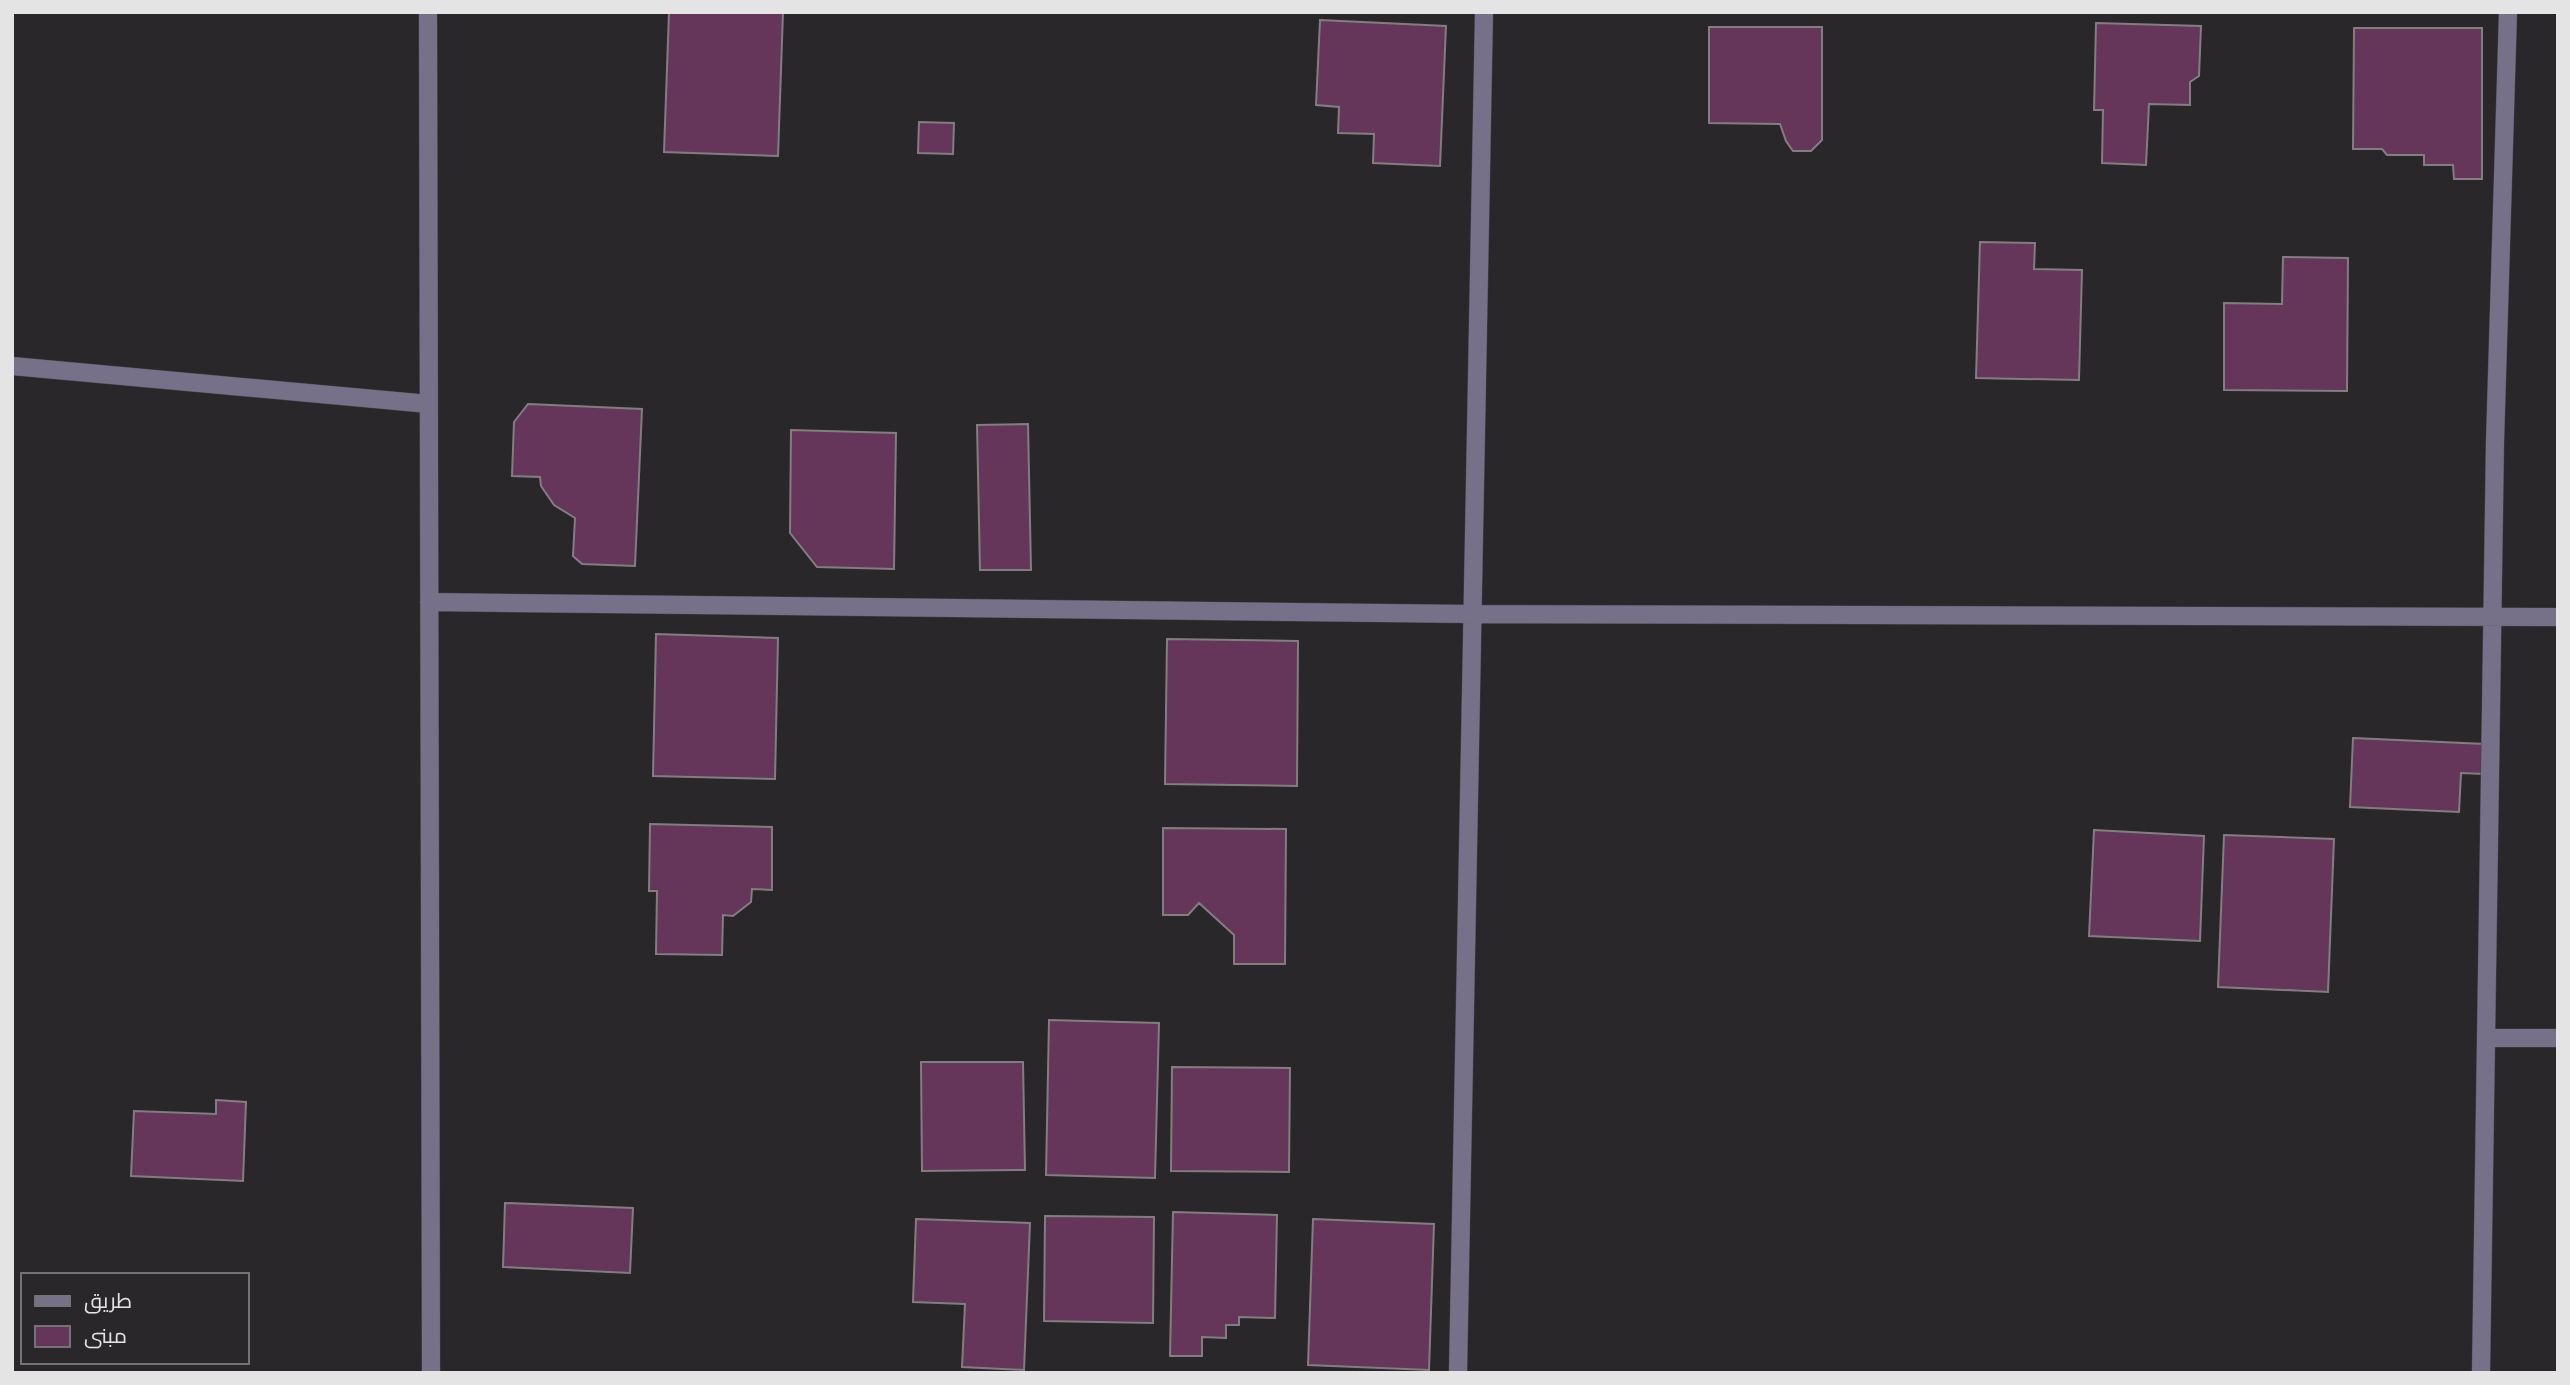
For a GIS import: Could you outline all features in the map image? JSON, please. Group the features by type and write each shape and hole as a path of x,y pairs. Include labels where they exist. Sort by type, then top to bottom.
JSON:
{"street":[{"path":"428,12 431,1373"},
{"path":"1458,1373 1484,12"},
{"path":"2481,1373 2492,616 2508,12"},
{"path":"12,366 429,404"},
{"path":"429,602 1472,614 2558,617"},
{"path":"2486,1038 2558,1038"}],"building":[{"path":"669,12 783,12 778,156 664,152"},
{"path":"1320,20 1446,26 1440,166 1373,163 1374,134 1338,133 1339,107 1316,105"},
{"path":"2096,23 2201,26 2199,76 2190,82 2190,105 2149,104 2146,165 2102,163 2103,110 2094,110"},
{"path":"1709,27 1822,27 1822,140 1811,151 1793,151 1780,124 1709,123"},
{"path":"2354,28 2482,28 2482,179 2454,179 2453,165 2424,165 2424,155 2387,155 2382,149 2353,149"},
{"path":"919,122 954,123 953,154 918,153"},
{"path":"1980,242 2035,243 2034,269 2082,270 2079,380 1976,378"},
{"path":"2283,257 2348,258 2347,391 2224,390 2224,303 2282,304"},
{"path":"528,404 642,409 635,566 582,564 573,556 575,518 554,505 541,486 540,477 512,476 514,422"},
{"path":"1028,424 1031,570 980,570 977,425"},
{"path":"791,430 896,433 894,569 817,567 790,533"},
{"path":"656,634 778,638 775,779 653,776"},
{"path":"1167,639 1298,641 1297,786 1165,784"},
{"path":"2353,738 2485,744 2484,774 2461,773 2459,812 2350,807"},
{"path":"650,824 772,827 772,890 752,889 751,902 733,916 723,915 722,955 656,954 657,891 649,891"},
{"path":"1163,828 1286,829 1285,964 1234,964 1234,935 1199,903 1188,915 1163,915"},
{"path":"2094,830 2204,836 2200,941 2089,936"},
{"path":"2224,835 2334,839 2328,992 2218,987"},
{"path":"1049,1020 1159,1023 1155,1178 1046,1175"},
{"path":"921,1062 1023,1062 1025,1170 922,1171"},
{"path":"1172,1067 1290,1068 1289,1172 1171,1171"},
{"path":"216,1100 246,1102 243,1181 131,1176 134,1111 216,1114"},
{"path":"505,1203 633,1208 630,1273 503,1267"},
{"path":"1173,1212 1277,1215 1275,1318 1239,1317 1239,1325 1226,1325 1226,1338 1202,1337 1202,1356 1170,1356"},
{"path":"1045,1216 1154,1217 1153,1323 1044,1321"},
{"path":"916,1219 1030,1223 1024,1370 962,1367 965,1304 913,1302"},
{"path":"1313,1219 1434,1224 1429,1370 1308,1365"}]}
